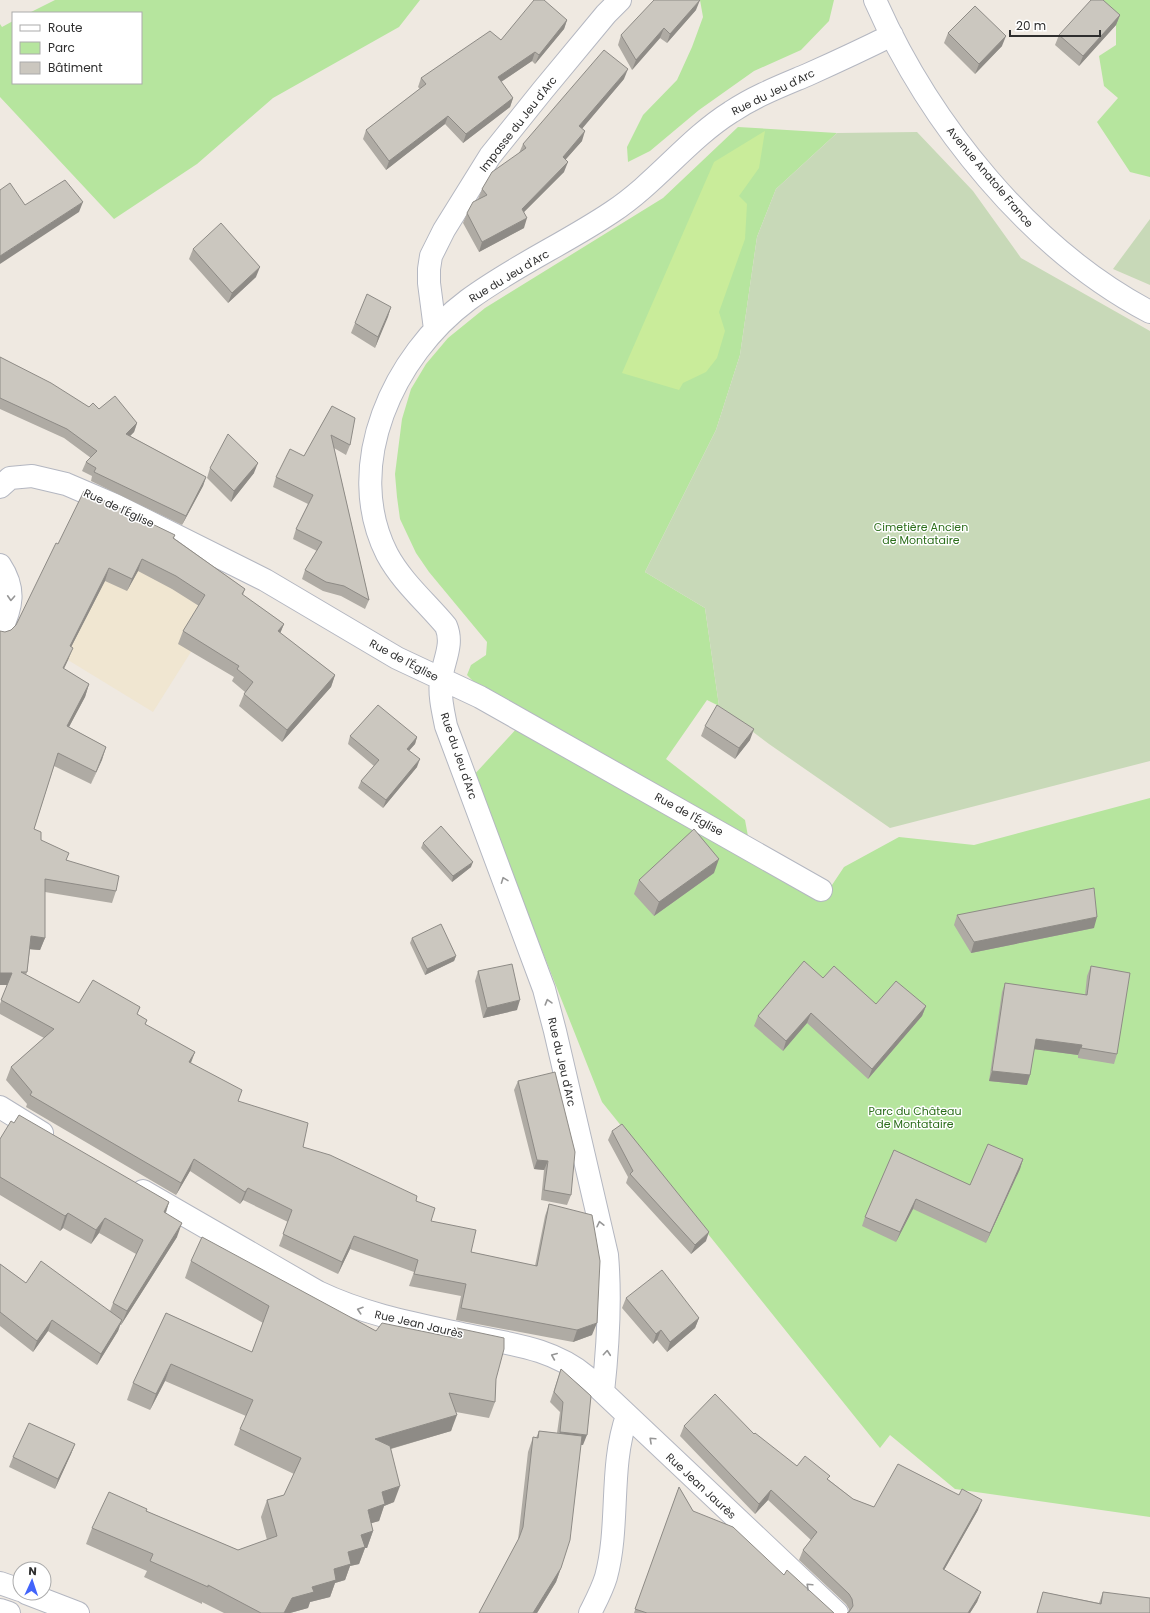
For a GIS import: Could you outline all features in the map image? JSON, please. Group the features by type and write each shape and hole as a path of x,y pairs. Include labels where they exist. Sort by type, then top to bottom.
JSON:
{"street":[{"name":"Impasse du Jeu d'Arc","path":"435,329 429,282 429,269 432,256 444,230 490,156 567,61 620,0"},
{"name":"Avenue Anatole France","path":"875,0 892,35 920,85 947,126 1029,224 1084,271 1128,300 1150,312"},
{"name":"Rue du Jeu d'Arc","path":"603,1392 608,1348 609,1273 601,1226 546,996 446,726 443,712 441,680 450,643 450,634 446,626 408,584 387,554 375,520 371,484 374,449 382,416 415,353 435,329 468,300 574,237 619,207 666,168 713,124 732,111 770,91 892,35"},
{"name":"Rue de l'Église","path":"3,479 32,476 66,484 109,502 265,580 397,658 480,697 821,890"},
{"path":"0,564 7,576 11,588 8,616 0,632"},
{"path":"0,1107 61,1144"},
{"name":"Rue Jean Jaurès","path":"128,1182 318,1292 339,1302 395,1320 552,1354 577,1368 837,1613"},
{"path":"590,1613 602,1588 609,1562 620,1442 627,1416"},
{"path":"0,1583 12,1587"},
{"path":"47,1601 78,1613"},
{"path":"0,1610 9,1613"}],"shaded area":[{"path":"77,508 213,617 153,712 68,660 53,556"}],"green space":[{"path":"55,0 420,0 399,27 273,98 197,164 114,219 0,97 0,24 2,27 12,22 12,84 142,84 142,12 31,12"},
{"path":"700,0 834,0 829,21 801,50 754,71 699,110 650,151 628,162 627,147 643,115 677,80 692,47 703,17"},
{"path":"1090,0 1150,0 1150,177 1130,172 1097,122 1118,98 1104,86 1099,56 1116,45 1116,25"},
{"name":"Parc du Château de Montataire","path":"738,127 837,133 776,189 757,237 740,355 716,430 645,572 705,608 719,706 707,700 666,759 745,820 752,858 822,900 844,867 899,837 974,845 1150,798 1150,1517 955,1489 890,1435 880,1448 602,1102 473,776 518,727 467,675 471,665 486,655 487,642 429,572 416,553 400,519 395,474 402,419 411,389 426,364 448,338 485,308 663,198"},
{"path":"765,131 759,168 739,196 747,204 745,239 719,312 725,331 717,358 706,372 683,383 679,390 622,373 714,162"},
{"name":"Cimetière Ancien de Montataire","path":"917,132 973,191 1021,258 1150,331 1150,761 890,828 769,744 719,706 705,608 645,572 716,430 740,355 757,237 776,189 837,133"},
{"path":"1150,219 1150,285 1113,269"}],"building":[{"path":"534,0 544,0 567,20 539,55 535,52 498,77 513,98 466,134 448,116 389,161 366,130 426,84 421,78 490,31 501,40"},
{"path":"654,0 700,0 670,34 664,28 636,60 621,35"},
{"path":"1091,0 1103,0 1120,15 1083,56 1059,35"},
{"path":"975,6 1006,36 979,64 948,33"},
{"path":"604,50 628,69 579,126 585,131 563,157 568,162 522,209 527,218 482,242 467,213 473,202 487,195 482,189 492,172 526,148 523,144"},
{"path":"65,180 83,202 0,256 0,190 10,183 25,205"},
{"path":"221,223 260,267 232,293 193,249"},
{"path":"367,294 391,307 378,337 355,323"},
{"path":"0,357 51,383 89,407 93,403 99,409 115,396 137,423 126,434 206,477 186,516 94,472 96,468 86,462 97,451 67,429 0,398"},
{"path":"332,406 355,418 350,445 331,435 369,600 344,586 326,582 305,570 322,542 296,529 313,495 276,477 290,449 304,456"},
{"path":"228,434 258,463 234,491 210,468"},
{"path":"84,491 175,535 173,538 245,589 242,594 284,624 278,631 335,675 287,730 244,694 253,682 237,669 239,666 183,631 205,595 176,576 142,559 132,579 109,568 70,646 73,648 63,668 89,684 67,726 106,747 96,772 58,753 34,829 41,832 41,840 69,853 66,860 119,876 116,891 45,879 45,938 31,936 27,972 21,972 79,1003 93,980 140,1007 137,1014 147,1020 145,1024 195,1052 189,1062 242,1090 238,1101 308,1123 303,1147 330,1155 417,1196 416,1201 435,1208 431,1221 476,1230 471,1252 537,1266 549,1204 592,1215 600,1261 597,1323 577,1330 461,1308 466,1284 414,1274 418,1260 354,1236 342,1262 283,1234 292,1210 248,1188 245,1192 194,1159 181,1183 30,1095 32,1092 11,1067 54,1029 1,1000 12,973 0,973 0,631 5,632 11,630 16,625 56,543 58,544"},
{"path":"378,705 417,737 407,749 420,759 386,800 361,781 379,760 350,736"},
{"path":"717,705 754,729 739,748 705,726"},
{"path":"441,826 473,862 453,876 423,843"},
{"path":"694,829 719,859 659,902 639,880"},
{"path":"1094,888 1097,917 974,942 957,915"},
{"path":"441,924 456,956 427,969 412,938"},
{"path":"804,961 823,978 834,966 876,1004 896,981 926,1006 872,1069 811,1013 786,1041 758,1016"},
{"path":"512,964 520,1000 487,1008 478,971"},
{"path":"1091,966 1130,973 1117,1054 1081,1048 1082,1045 1036,1039 1030,1075 992,1071 1005,983 1087,995"},
{"path":"555,1072 575,1152 571,1195 544,1190 548,1161 537,1160 518,1081"},
{"path":"19,1115 169,1202 164,1212 182,1223 127,1311 113,1303 143,1240 105,1218 96,1230 68,1213 65,1216 0,1177 0,1139 11,1121 14,1123"},
{"path":"622,1124 709,1232 695,1245 630,1174 633,1171 612,1131"},
{"path":"988,1144 1023,1159 990,1233 916,1199 900,1232 865,1217 894,1150 970,1185"},
{"path":"202,1237 376,1331 382,1323 455,1338 457,1328 504,1338 504,1349 496,1379 495,1402 449,1393 457,1415 375,1439 390,1446 400,1486 382,1492 385,1504 368,1510 373,1531 361,1535 365,1547 348,1552 351,1564 334,1569 336,1580 312,1587 314,1592 292,1598 284,1613 261,1613 208,1585 208,1587 150,1561 153,1554 92,1528 109,1492 147,1509 146,1511 238,1550 277,1536 267,1500 284,1495 301,1458 240,1429 253,1400 171,1364 156,1394 133,1383 166,1313 252,1352 269,1306 191,1261"},
{"path":"41,1261 122,1320 101,1354 52,1320 37,1341 0,1312 0,1264 26,1283"},
{"path":"662,1270 699,1318 670,1342 661,1330 656,1334 626,1298"},
{"path":"561,1369 591,1396 587,1435 560,1432 563,1402 554,1392"},
{"path":"715,1394 754,1434 755,1433 797,1466 805,1456 830,1476 827,1479 853,1499 874,1507 898,1464 959,1495 962,1489 982,1500 943,1569 981,1592 968,1613 847,1613 853,1606 852,1599 849,1594 803,1550 817,1532 771,1490 759,1504 684,1426"},
{"path":"29,1423 75,1444 58,1479 13,1457"},
{"path":"539,1431 582,1436 570,1540 561,1568 533,1613 479,1613 519,1538 523,1527 533,1437 538,1438"},
{"path":"679,1487 693,1511 733,1527 784,1575 787,1570 834,1613 647,1613 635,1609"},
{"path":"1043,1592 1101,1604 1103,1592 1150,1598 1150,1613 1037,1613"}]}
